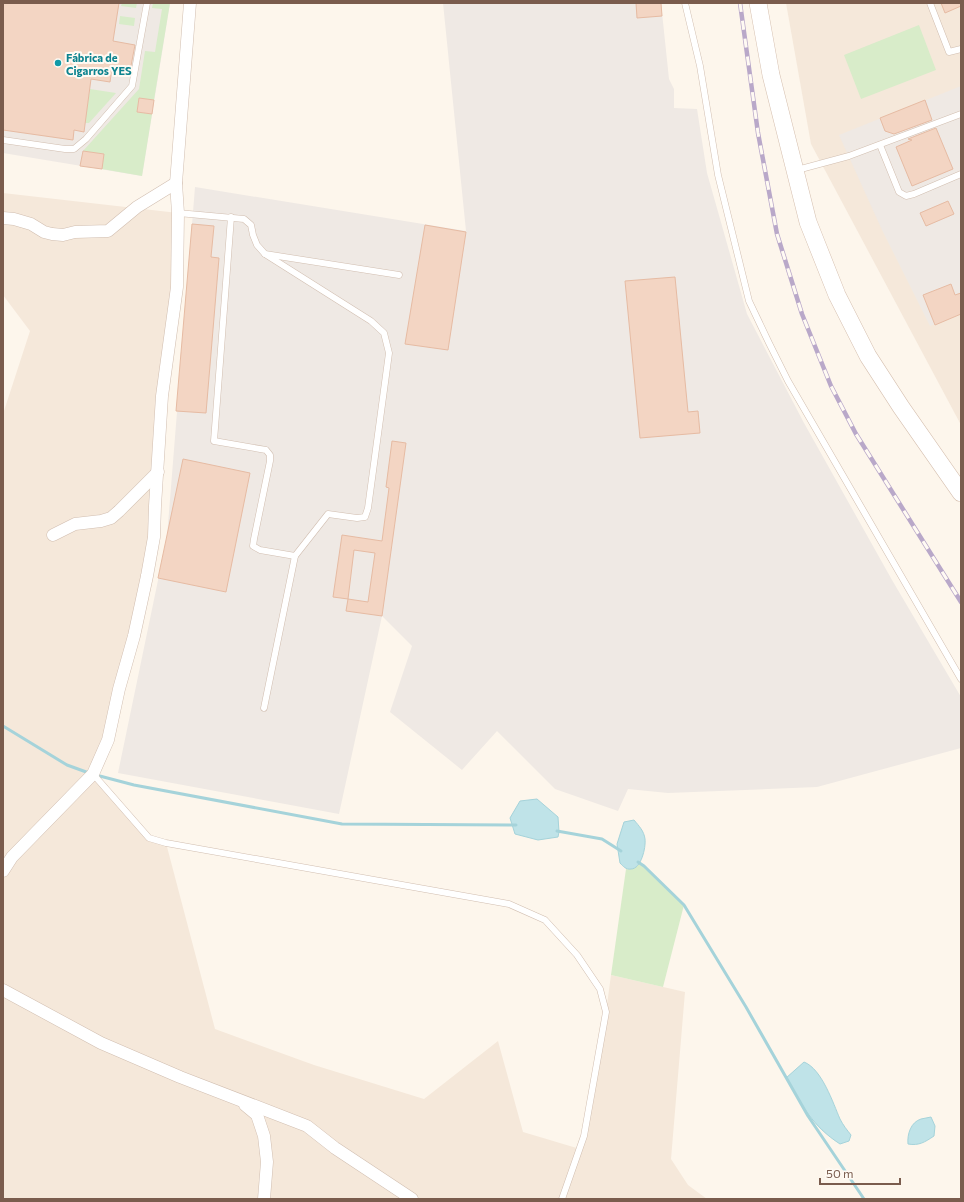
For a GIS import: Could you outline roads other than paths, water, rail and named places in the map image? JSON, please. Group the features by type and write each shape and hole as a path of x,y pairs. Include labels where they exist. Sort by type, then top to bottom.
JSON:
{"street":[{"path":"3,871 12,857 93,774 108,740 119,689 137,621 154,537 162,396 177,287 178,213 176,183 190,3"},
{"path":"758,3 771,75 808,222 837,294 868,356 901,407 961,493"},
{"path":"3,218 14,219 31,224 44,232 52,234 63,235 76,232 108,231 137,207 176,183"},
{"path":"53,535 75,524 101,521 111,518 119,512 158,472"},
{"path":"3,990 101,1043 180,1077 307,1126 335,1148 412,1199"},
{"path":"234,1097 257,1115 264,1136 267,1162 264,1199"}],"lane":[{"path":"3,140 74,149 86,139 132,86 147,3"},
{"path":"684,3 700,66 718,175 749,301 788,381 961,679"},
{"path":"930,3 949,52 961,49"},
{"path":"795,171 849,156 961,114"},
{"path":"880,145 899,192 906,196 961,174"},
{"path":"178,213 244,219 251,225 253,236 257,245 265,254 371,320 384,333 389,353 368,508 365,517 357,518 328,514 294,556 264,708"},
{"path":"231,217 214,441 266,450 270,455 253,546 260,550 294,556"},
{"path":"265,254 399,275"},
{"path":"93,774 149,838 509,904 544,920 577,955 600,989 606,1012 584,1136 562,1199"}],"water":[{"path":"537,799 558,817 558,837 538,840 515,834 510,818 520,801"},
{"path":"634,820 644,836 644,852 638,866 628,869 620,863 617,844 624,822"},
{"path":"804,1062 816,1072 826,1087 840,1119 851,1135 849,1141 840,1144 822,1130 808,1114 786,1078"},
{"path":"931,1117 935,1126 934,1136 922,1143 908,1144 908,1136 912,1126 921,1119"}],"waterway":[{"path":"3,726 67,765 89,773"},
{"path":"96,775 134,785 342,824 516,825"},
{"path":"557,831 602,839 621,851"},
{"path":"638,862 684,905 746,1007 808,1116 864,1199"}],"railway":[{"path":"740,3 758,133 777,234 802,314 831,386 856,434 961,602"}],"place":[{"name":"Fábrica de Cigarros YES","path":"58,63"}]}
